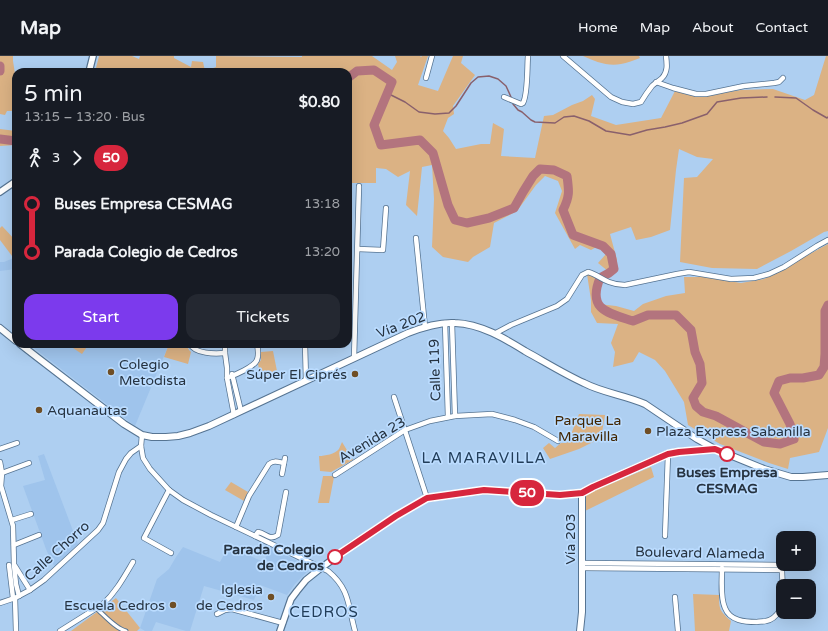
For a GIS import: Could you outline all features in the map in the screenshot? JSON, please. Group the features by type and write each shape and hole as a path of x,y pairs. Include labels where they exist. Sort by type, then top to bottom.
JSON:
{"main road":[{"name":"Vía 202","path":"142,436 166,437 190,433 234,415 408,333 425,327 452,323 473,325 496,333 587,385 645,404 715,449 790,477 828,475"},
{"path":"0,328 12,338"},
{"path":"26,348 124,424 142,436"},
{"path":"691,451 693,447 693,436"},
{"name":"Vía 203","path":"580,631 582,612 582,493 668,454 715,449"}],"street":[{"path":"90,68 93,56"},
{"path":"426,78 432,56"},
{"path":"504,97 521,104 523,103 525,96 528,56"},
{"path":"563,56 612,97 622,102 633,104 641,102 651,87 663,77 667,70 666,56"},
{"path":"656,82 696,94 706,94 744,86 779,82 783,78"},
{"path":"0,192 12,184"},
{"path":"354,358 359,186"},
{"path":"358,249 383,250 386,208"},
{"path":"416,238 425,327"},
{"path":"496,333 511,325 557,306 567,300 582,276 588,272 617,285 625,285 689,272 731,280 743,280 769,274 784,267 828,240"},
{"name":"Calle 119","path":"445,323 448,417"},
{"name":"Calle 119","path":"452,323 455,416"},
{"path":"193,348 206,353 225,353"},
{"path":"225,348 227,378 234,415"},
{"path":"227,378 254,364 258,354 257,348"},
{"path":"305,348 306,380"},
{"path":"227,368 233,376 239,405 242,411"},
{"path":"394,397 427,498"},
{"name":"Avenida 23","path":"335,475 405,430 430,421 448,417 492,414 515,420 558,441"},
{"path":"142,436 141,446 144,458 150,469 169,490 183,500 211,515 328,571 334,576 344,589 355,631"},
{"path":"0,449 17,443"},
{"name":"Calle Chorro","path":"0,603 30,590 44,580 98,530 103,523 119,472 131,453 141,446"},
{"path":"665,536 668,454"},
{"path":"282,474 285,458"},
{"path":"236,527 249,496 269,464 276,461 284,463"},
{"path":"0,464 2,472 1,488 12,520 14,545 12,565 16,584 16,631"},
{"path":"2,472 29,464"},
{"path":"169,490 144,538 171,553"},
{"path":"280,631 288,605 306,580 320,568 368,534 427,498 484,490 560,495 582,493"},
{"path":"255,536 258,532 262,532 266,536 271,537 278,535 286,492"},
{"path":"12,520 31,514"},
{"path":"14,545 40,536"},
{"path":"60,631 103,604 114,593 133,562"},
{"path":"12,565 30,590"},
{"name":"Boulevard Alameda","path":"582,566 678,566 722,567 782,570 782,606 774,618 766,621 751,622 739,621 731,616 725,610 722,601 722,567"},
{"path":"675,597 678,631"},
{"path":"96,608 114,624 126,631"},
{"path":"217,614 225,610 232,610 283,623"}],"shaded area":[{"path":"12,259 12,270 0,271 0,262"},
{"name":"Colegio Metodista","path":"34,348 167,348 135,426"},
{"path":"44,454 78,544 55,566 52,563 46,549 23,486 45,480 38,456"},
{"path":"183,547 220,562 227,549 248,555 264,562 270,547 311,568 295,584 287,595 260,585 254,600 204,586 190,631 156,622 152,631 145,631 140,628 157,579 169,569"}],"green space":[{"path":"0,56 13,56 14,68 12,68 12,111 7,111 5,115 0,114"},
{"path":"99,56 132,56 139,59 140,56 174,56 174,58 191,67 192,61 203,62 204,68 96,68"},
{"path":"216,56 372,56 392,70 397,62 395,56 428,56 418,85 438,91 453,56 463,56 461,63 475,75 453,106 454,114 448,118 443,131 456,149 481,144 490,144 493,123 504,129 501,156 535,158 544,116 553,115 583,101 592,95 595,99 591,116 616,125 661,118 675,91 697,97 741,90 773,89 805,100 814,95 826,56 828,56 828,231 757,269 712,268 680,262 684,178 697,177 713,159 697,157 679,149 670,230 651,237 636,240 631,227 610,234 617,260 609,272 598,263 606,254 598,246 591,250 580,245 575,249 555,213 562,191 558,181 545,176 536,185 517,211 494,223 490,247 473,257 468,262 443,257 432,247 434,199 432,165 422,167 417,216 406,205 410,171 398,177 386,169 376,168 376,183 352,183 352,68 213,68 216,67"},
{"path":"583,56 639,56 640,58 623,64 611,65 596,62"},
{"path":"0,129 12,130 12,145 0,146"},
{"path":"2,226 12,237 12,256 0,240 0,228"},
{"path":"828,244 828,428 819,452 790,458 788,469 720,444 688,425 684,402 665,371 655,360 639,352 633,362 613,367 615,352 611,343 618,324 597,323 591,312 591,300 587,274 596,276 598,304 616,306 634,311 643,304 666,296 685,293 684,277 704,277 741,283 764,279"},
{"path":"73,348 86,348 82,354"},
{"path":"167,348 188,348 191,352 188,364 164,357"},
{"path":"273,351 277,371 261,379 258,364 261,360 261,352"},
{"name":"Parque La Maravilla","path":"579,414 605,415 601,438 579,449 550,459 543,448 549,443 555,448 561,443 568,442"},
{"path":"342,442 353,460 331,472 320,471 319,456 335,452 339,449"},
{"path":"651,467 654,477 585,511 585,496 588,493"},
{"path":"323,476 334,477 329,503 318,503"},
{"path":"231,482 248,492 244,501 225,490"},
{"path":"693,594 719,595 721,610 731,621 729,631 695,631"},
{"path":"116,598 140,628 137,631 71,631"}],"waterway":[{"path":"0,66 0,71"},
{"path":"352,75 357,71 374,70 392,82 374,125 381,145 420,140 433,153 448,205 455,220 467,223 489,218 514,208 533,176 540,169 554,170 567,176 568,193 567,201 563,210 573,235 603,246 611,254 614,269 600,278 596,297 598,304 608,312 633,321 648,315 676,315 691,330 695,352 700,364 702,383 693,398 696,406 703,412 716,416 764,442 780,444 794,439 790,424 774,393 779,381 790,378 803,378 819,375 824,367 825,311 828,305"},
{"path":"387,93 405,102 419,112 435,114 449,113 456,106 471,83 478,77 489,76 498,79 506,86 511,97"},
{"path":"513,104 518,110 535,122 555,123 564,117 574,116 589,121 606,131 630,135 682,123 707,114 717,102 741,98 767,97"},
{"path":"775,97 796,98 813,110 827,118 828,117"},
{"path":"0,139 12,140"}],"bus line":[{"name":"50","path":"335,557 396,516 427,498 484,490 560,495 582,493 668,454 715,449 727,454"}],"place":[{"name":"Colegio Metodista","path":"111,372"},
{"name":"Súper El Ciprés","path":"355,374"},
{"name":"Aquanautas","path":"39,410"},
{"name":"Plaza Express Sabanilla","path":"648,431"},
{"name":"Buses Empresa CESMAG","path":"727,454"},
{"name":"Parada Colegio de Cedros","path":"335,557"},
{"name":"Iglesia de Cedros","path":"271,597"},
{"name":"Escuela Cedros","path":"173,605"}],"district":[{"name":"LA MARAVILLA","path":"484,458"},
{"name":"CEDROS","path":"324,612"}]}
